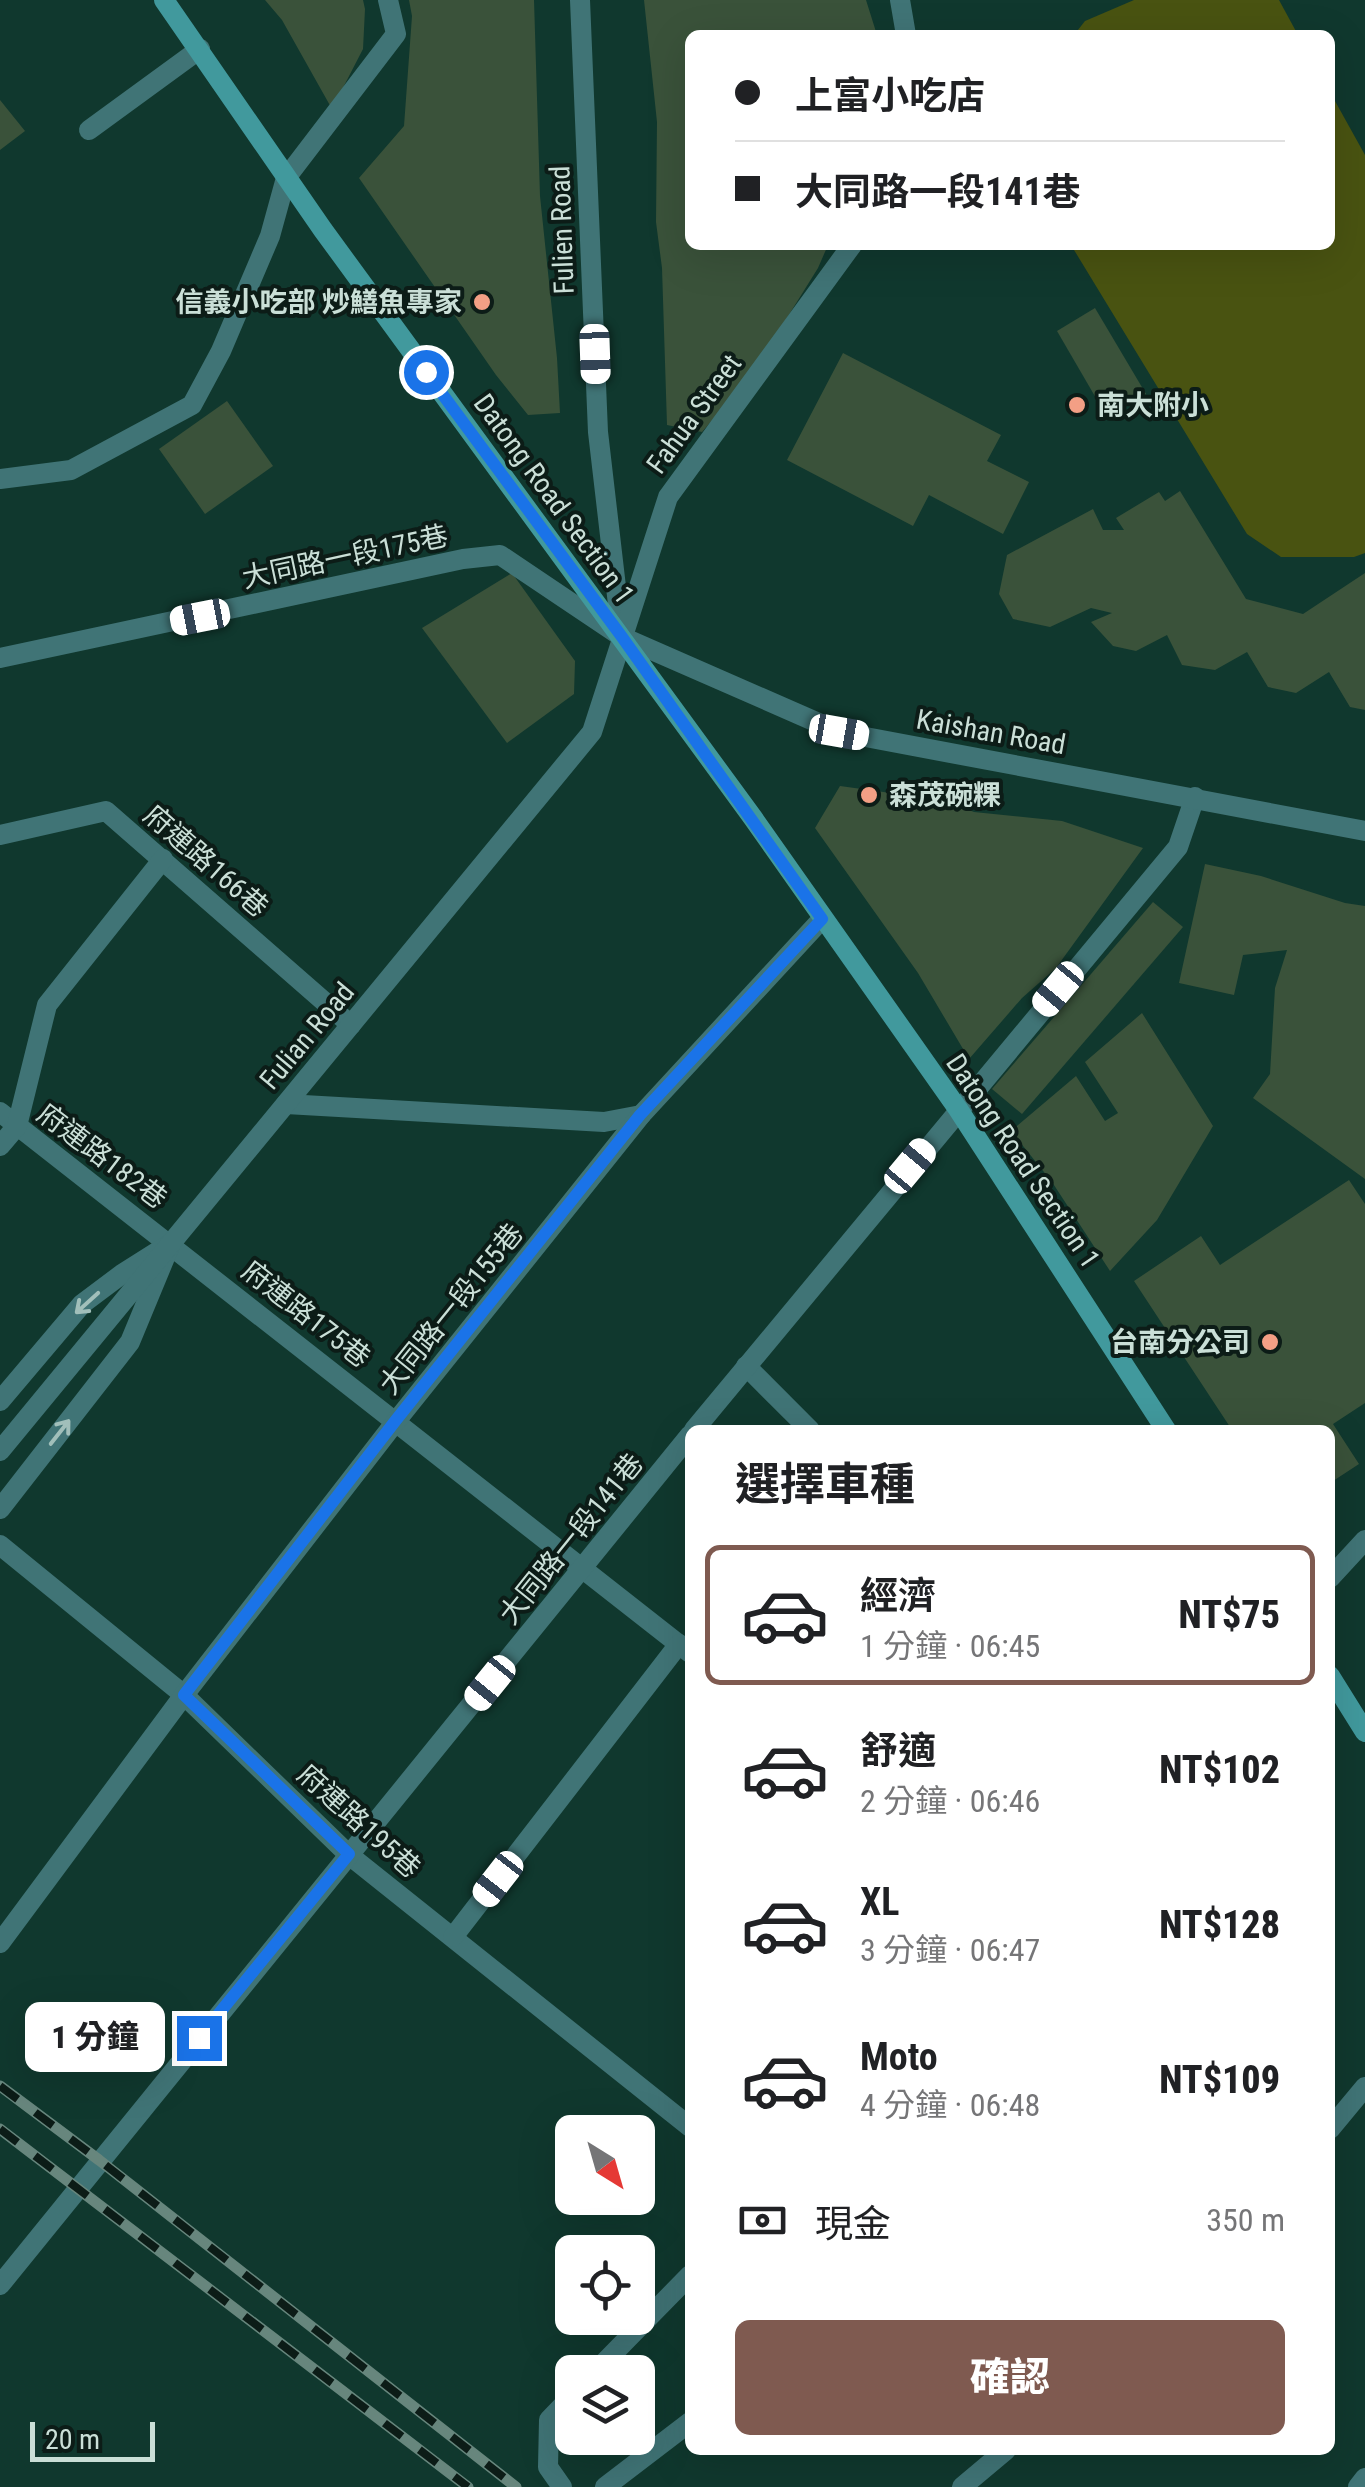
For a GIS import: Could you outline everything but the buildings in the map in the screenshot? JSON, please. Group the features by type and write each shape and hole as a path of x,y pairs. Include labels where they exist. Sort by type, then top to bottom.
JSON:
{"street":[{"name":"Datong Road Section 1","path":"164,0 286,178 622,637 958,1110 1163,1425"},
{"path":"0,478 71,470 192,406 221,351 270,236 286,178 396,34 388,0"},
{"name":"Fulien Road","path":"580,0 598,432 622,637"},
{"path":"900,0 905,30"},
{"path":"89,130 200,49"},
{"name":"Fahua Street","path":"622,637 668,496 848,250"},
{"name":"大同路一段175巷","path":"0,658 464,559 500,555 622,637"},
{"name":"Kaishan Road","path":"622,637 839,732 1365,830"},
{"name":"Fulian Road","path":"0,1451 592,732 622,637"},
{"name":"大同路一段141巷","path":"698,1425 1178,846 1195,797"},
{"name":"府連路166巷","path":"0,835 106,811 351,1025"},
{"path":"0,1146 47,1005 163,860"},
{"name":"大同路一段155巷","path":"0,1943 184,1695 396,1420 640,1115 822,919"},
{"path":"286,1104 604,1122 640,1115"},
{"name":"府連路182巷","path":"8,1119 170,1243"},
{"path":"0,1400 82,1304 170,1243"},
{"path":"0,1509 130,1342 170,1243"},
{"name":"府連路175巷","path":"170,1243 685,1649"},
{"path":"746,1366 805,1425"},
{"name":"大同路一段141巷","path":"0,2285 685,1442"},
{"path":"1335,1573 1365,1540"},
{"name":"府連路195巷","path":"0,1545 184,1695 349,1854 685,2122"},
{"path":"453,1937 685,1649"},
{"path":"1335,1684 1365,1732"},
{"path":"1335,2104 1365,2083"},
{"path":"1335,2123 1365,2083"},
{"path":"611,2355 685,2279"},
{"path":"555,2414 549,2420 548,2467 562,2487"},
{"path":"604,2487 685,2426"},
{"path":"962,2487 1000,2455"},
{"path":"1358,2487 1365,2478"}],"green space":[{"path":"1134,0 1279,0 1295,30 1078,30 1085,21"},
{"path":"1335,101 1365,155 1365,553 1354,557 1281,557 1247,534 1074,250 1335,250"}],"railway":[{"path":"0,2086 516,2487"},
{"path":"0,2129 468,2487"}],"place":[{"name":"信義小吃部 炒鱔魚專家","path":"482,302"},
{"name":"南大附小","path":"1077,405"},
{"name":"森茂碗粿","path":"869,795"},
{"name":"台南分公司","path":"1270,1342"}],"route":[{"path":"199,2038 349,1854 184,1695 396,1420 640,1115 822,919 622,637 426,372"}]}
